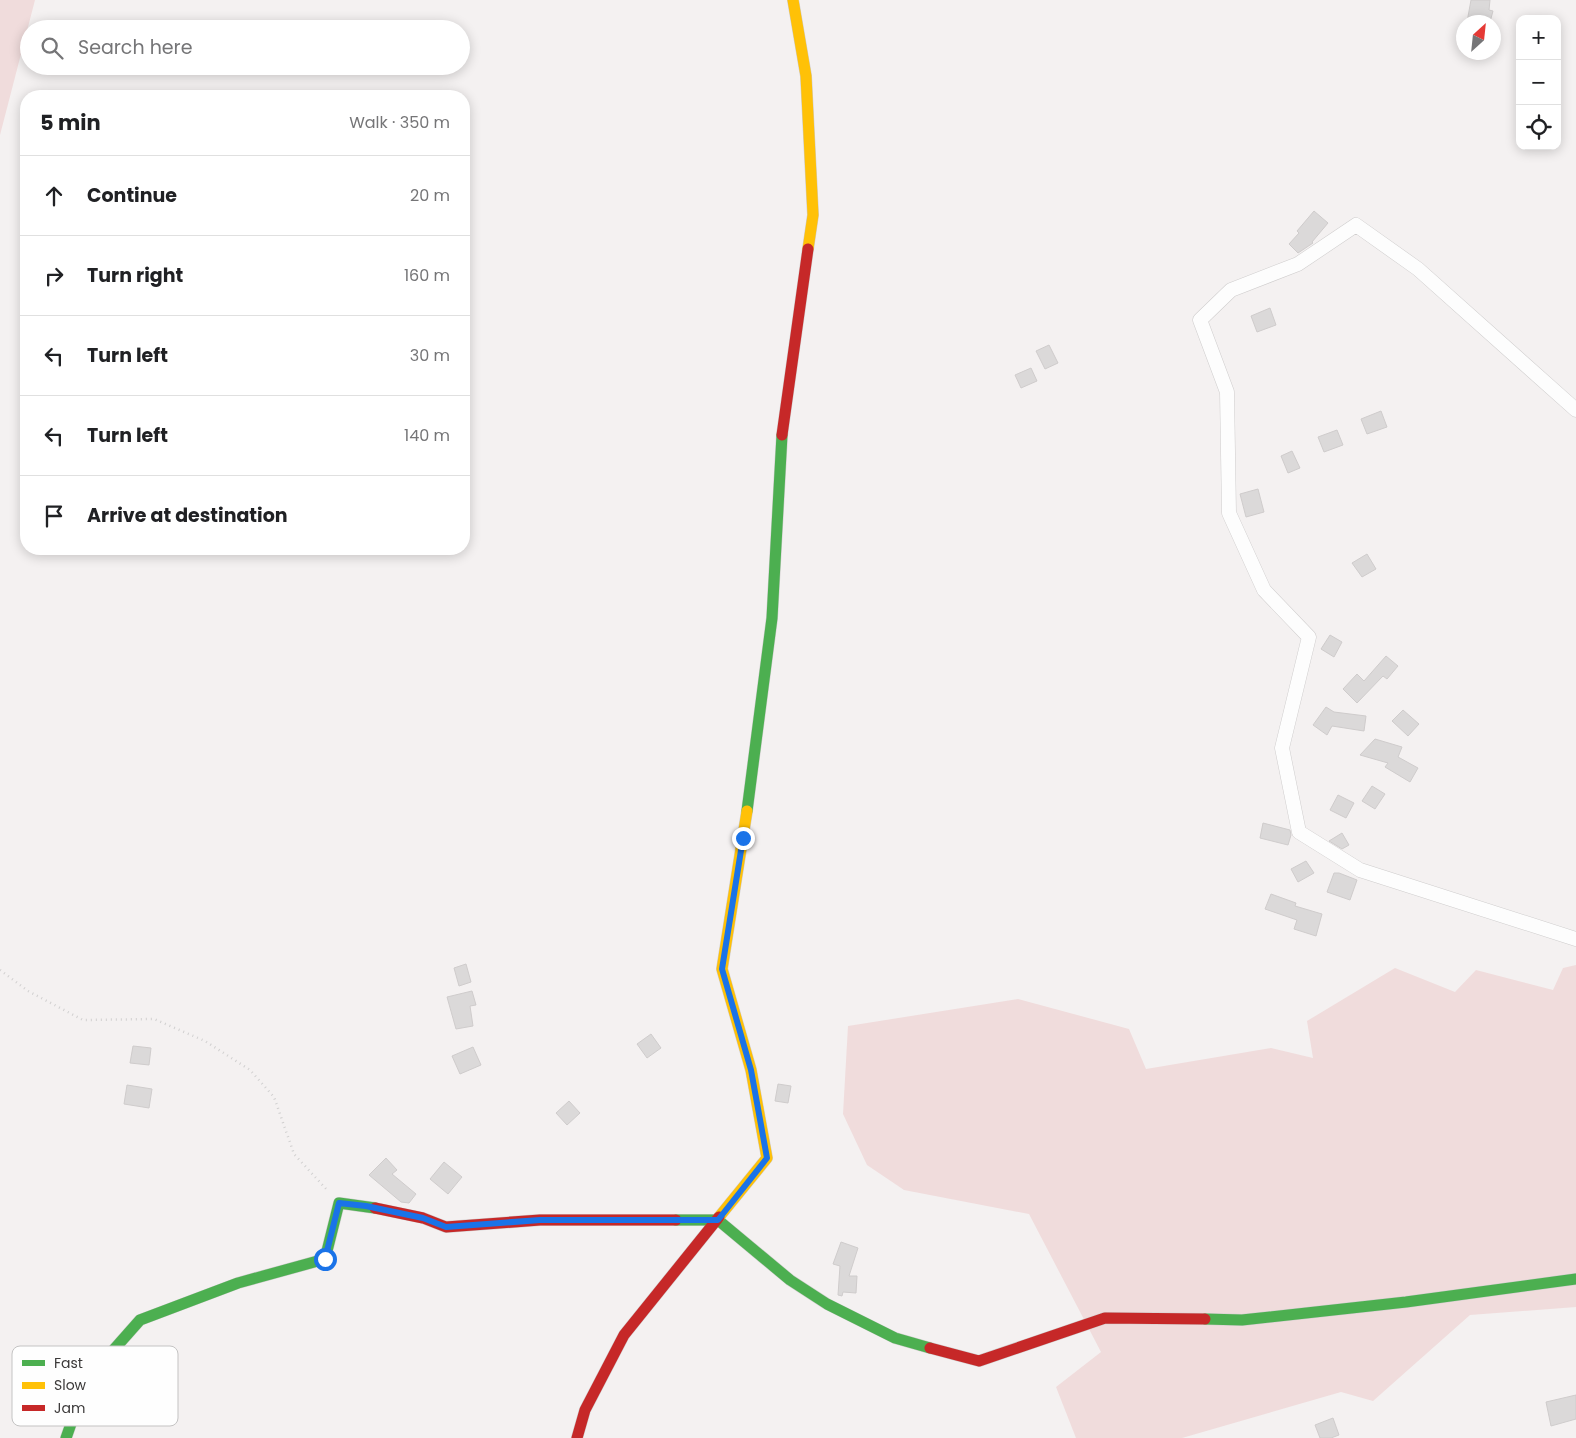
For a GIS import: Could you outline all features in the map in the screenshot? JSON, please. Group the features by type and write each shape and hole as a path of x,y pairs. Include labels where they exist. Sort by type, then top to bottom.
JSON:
{"street":[{"path":"577,1438 585,1410 624,1335 767,1158 751,1070 722,969 743,838 772,618 782,427 813,215 806,76 793,0"},
{"path":"1576,410 1418,269 1356,225 1298,264 1231,290 1200,320 1227,392 1229,513 1264,590 1309,637 1282,748 1299,832 1360,870 1576,939"},
{"path":"117,1346 140,1320 238,1283 325,1259 339,1203 366,1206 423,1218 446,1227 540,1220 718,1220 790,1280 827,1304 895,1338 979,1361 1105,1318 1242,1320 1406,1302 1576,1279"},
{"path":"66,1438 70,1426"}],"path":[{"path":"0,970 28,991 83,1020 154,1019 205,1041 250,1070 274,1097 294,1154 339,1203"}],"shaded area":[{"path":"0,0 35,0 30,20 20,20 20,58 0,135"},
{"path":"1576,965 1576,1307 1470,1315 1373,1401 1341,1392 1182,1438 1076,1438 1056,1387 1101,1352 1029,1214 904,1190 867,1165 843,1114 848,1026 1018,999 1129,1029 1146,1069 1271,1048 1313,1058 1307,1021 1395,968 1455,992 1476,970 1553,990 1563,968"}],"building":[{"path":"1471,0 1490,0 1489,10 1493,11 1492,15 1468,15"},
{"path":"1314,211 1328,223 1313,243 1298,253 1289,244"},
{"path":"1270,308 1276,325 1257,332 1251,316"},
{"path":"1049,345 1058,363 1045,369 1036,351"},
{"path":"1031,368 1037,381 1021,388 1015,375"},
{"path":"1381,411 1387,427 1367,434 1361,419"},
{"path":"1337,430 1343,445 1324,452 1318,437"},
{"path":"1292,451 1300,468 1288,473 1281,456"},
{"path":"1258,489 1264,512 1246,517 1240,494"},
{"path":"1367,554 1376,569 1362,577 1352,563"},
{"path":"1330,635 1342,642 1334,657 1321,649"},
{"path":"1386,656 1398,666 1387,679 1383,676 1357,703 1343,689 1357,674 1364,681"},
{"path":"1326,707 1334,712 1366,716 1364,731 1332,726 1327,735 1313,725"},
{"path":"1403,710 1419,724 1408,736 1392,721"},
{"path":"1375,739 1402,747 1398,757 1418,768 1410,782 1385,767 1388,763 1360,755"},
{"path":"1372,786 1385,794 1375,809 1362,801"},
{"path":"1338,795 1354,803 1346,818 1330,810"},
{"path":"1263,823 1290,830 1291,835 1288,845 1260,838"},
{"path":"1342,833 1349,845 1342,849 1329,841"},
{"path":"1306,861 1314,873 1298,882 1291,869"},
{"path":"1334,873 1357,880 1350,900 1327,892"},
{"path":"1271,894 1296,903 1295,906 1322,914 1316,936 1294,929 1297,920 1265,909"},
{"path":"466,964 471,982 459,986 454,968"},
{"path":"472,991 476,1005 470,1006 473,1026 456,1029 447,997"},
{"path":"651,1034 661,1048 647,1058 637,1044"},
{"path":"133,1046 151,1048 149,1065 130,1063"},
{"path":"473,1047 481,1065 460,1074 452,1056"},
{"path":"778,1084 791,1086 788,1103 775,1101"},
{"path":"127,1085 152,1089 149,1108 124,1104"},
{"path":"569,1101 580,1113 567,1125 556,1113"},
{"path":"386,1158 397,1170 392,1174 416,1194 409,1203 401,1202 369,1175"},
{"path":"444,1162 462,1177 448,1194 430,1179"},
{"path":"841,1242 858,1248 849,1276 857,1276 856,1293 843,1292 842,1296 838,1295 840,1266 833,1264"},
{"path":"1576,1395 1576,1419 1551,1426 1546,1402"},
{"path":"1333,1418 1339,1435 1331,1438 1320,1438 1315,1425"}],"traffic: fast":[{"path":"747,811 772,618 782,435"},
{"path":"117,1346 140,1320 238,1283 325,1259 339,1203 375,1208"},
{"path":"676,1220 718,1220 790,1280 827,1304 895,1338 930,1348"},
{"path":"1205,1319 1242,1320 1406,1302 1576,1279"},
{"path":"66,1438 70,1426"}],"traffic: slow":[{"path":"793,0 806,76 813,215 808,249"},
{"path":"719,1217 767,1158 751,1070 722,969 747,811"}],"traffic: jam":[{"path":"782,435 808,249"},
{"path":"375,1208 423,1218 446,1227 540,1220 676,1220"},
{"path":"577,1438 585,1410 624,1335 719,1217"},
{"path":"930,1348 979,1361 1105,1318 1205,1319"}],"route":[{"path":"325,1259 339,1203 366,1206 423,1218 446,1227 540,1220 718,1220 767,1158 751,1070 722,969 743,838"}]}
